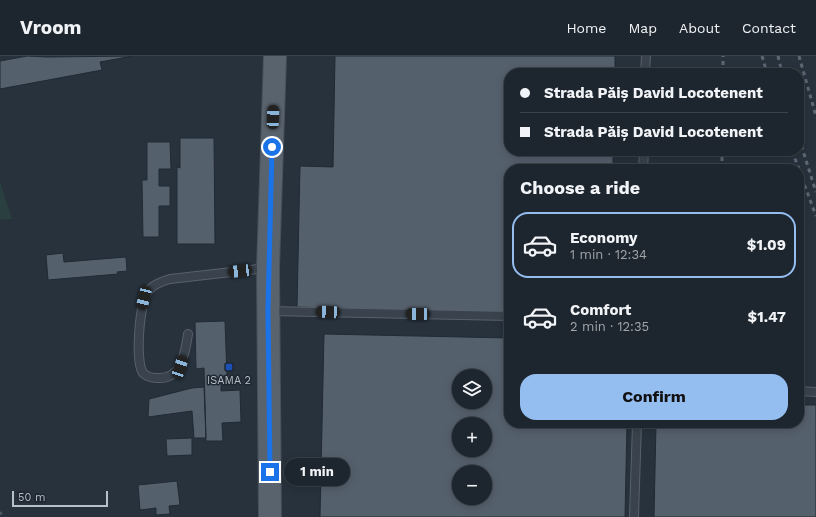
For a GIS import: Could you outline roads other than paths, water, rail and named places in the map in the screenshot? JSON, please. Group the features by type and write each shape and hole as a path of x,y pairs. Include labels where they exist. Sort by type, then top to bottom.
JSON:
{"main road":[{"path":"270,517 268,268 275,56"}],"lane":[{"path":"645,68 646,56"},
{"path":"188,334 185,353 180,367 170,375 161,378 150,378 144,374 141,369 139,359 140,313 144,298 149,289 159,282 170,279 268,268"},
{"path":"268,310 504,316"},
{"path":"804,391 816,392"},
{"path":"634,517 637,428"}],"railway":[{"path":"723,56 723,68"},
{"path":"762,56 766,68"},
{"path":"778,56 781,68"},
{"path":"799,56 802,68"},
{"path":"804,74 816,116"},
{"path":"804,154 816,192"},
{"path":"722,156 722,164"},
{"path":"794,156 797,164"},
{"path":"804,184 816,216"}],"place":[{"name":"ISAMA 2","path":"229,367"}]}
